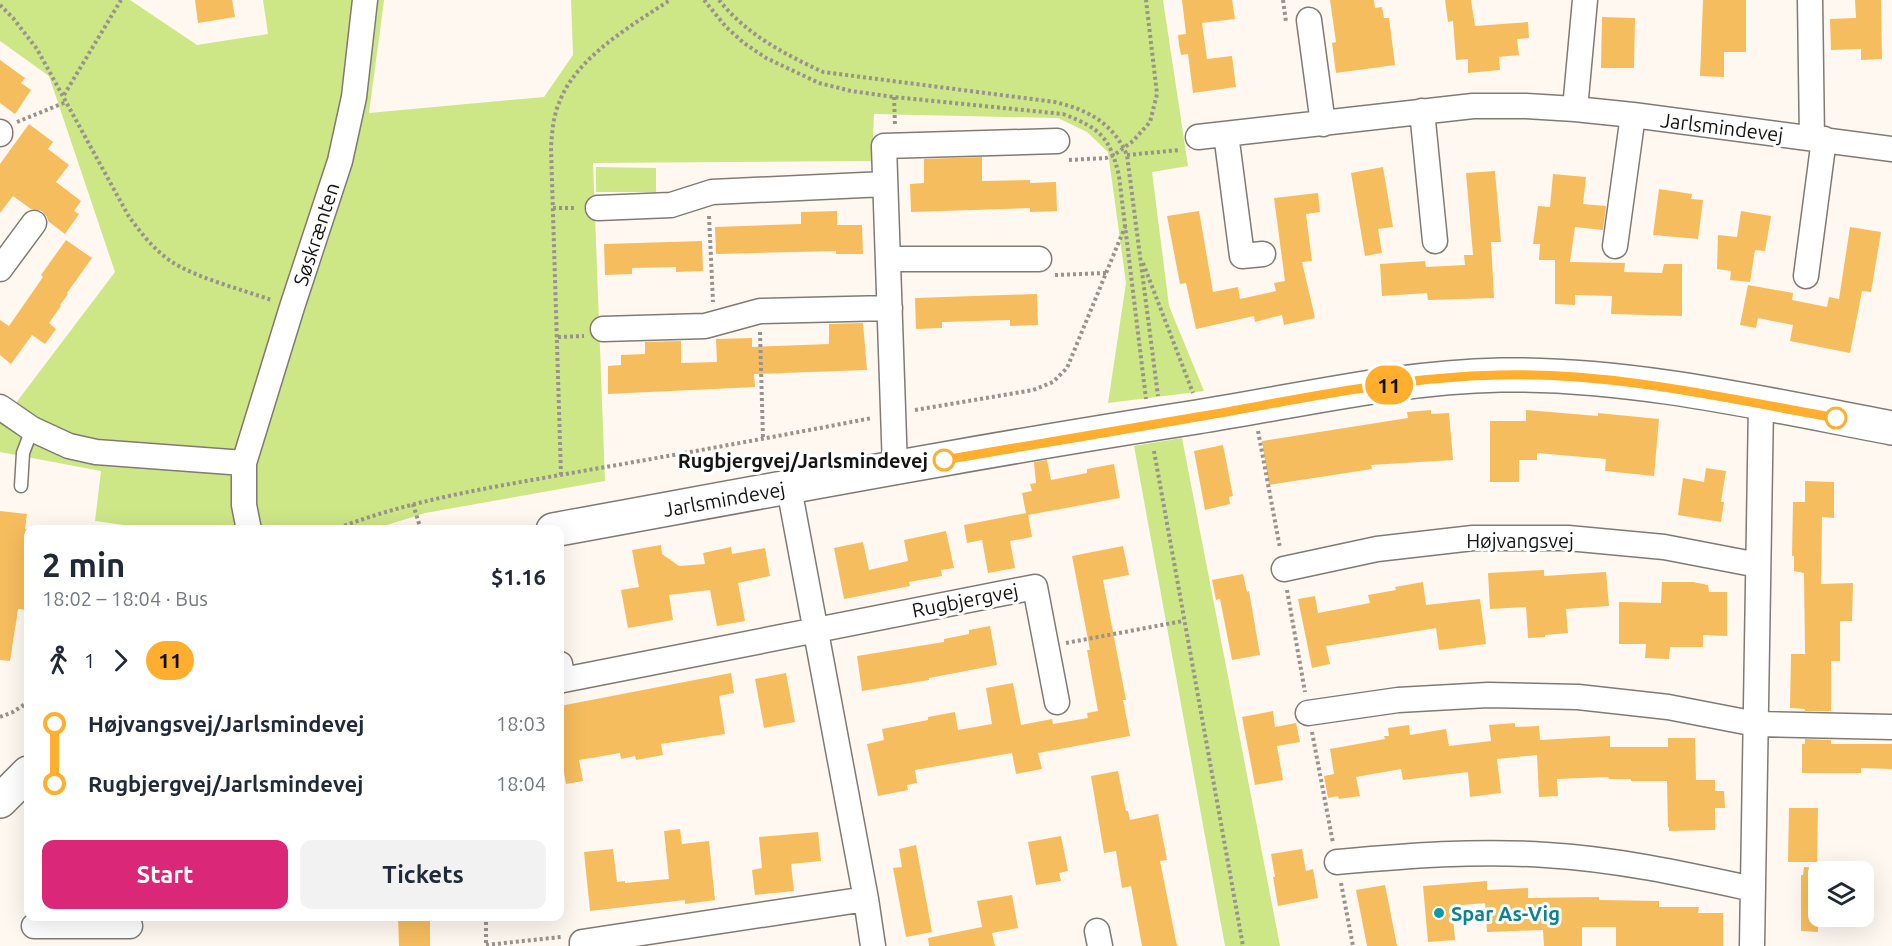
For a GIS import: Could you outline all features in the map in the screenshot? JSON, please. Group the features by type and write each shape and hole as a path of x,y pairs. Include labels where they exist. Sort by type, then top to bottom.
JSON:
{"street":[{"name":"Søskrænten","path":"248,525 243,505 244,463 340,161 354,97 365,0"},
{"path":"1575,109 1585,0"},
{"name":"Jarlsmindevej","path":"1806,276 1818,139 1810,0"},
{"path":"1310,20 1323,124"},
{"name":"Jarlsmindevej","path":"1197,137 1473,106 1526,106 1633,115 1892,149"},
{"path":"1422,111 1435,241"},
{"name":"Jarlsmindevej","path":"1615,246 1633,115"},
{"path":"1227,134 1242,256 1263,255"},
{"path":"895,468 884,146 1057,141"},
{"path":"598,208 671,205 712,192 885,184"},
{"path":"0,270 8,242 34,222"},
{"path":"888,259 1039,259"},
{"path":"603,329 705,326 760,311 890,308"},
{"name":"Jarlsmindevej","path":"564,528 1149,424 1373,387 1446,378 1500,375 1615,380 1892,428"},
{"path":"1752,946 1761,404"},
{"path":"0,406 32,429 69,446 96,452 244,463"},
{"path":"789,488 873,946"},
{"name":"Højvangsvej","path":"1284,569 1377,549 1473,538 1557,538 1664,547 1758,565"},
{"name":"Rugbjergvej","path":"564,680 1035,587 1057,702"},
{"path":"1308,713 1398,700 1477,695 1578,697 1668,707 1756,724 1892,727"},
{"path":"0,801 24,777"},
{"path":"1337,862 1442,853 1546,855 1650,867 1753,889"},
{"path":"582,944 866,899"},
{"path":"34,926 130,930"}],"lane":[{"path":"21,486 23,453 32,429"}],"path":[{"path":"64,95 121,0"},
{"path":"561,475 551,148 553,123 566,88 586,63 610,40 670,0"},
{"path":"1057,141 1064,160 1106,158 1114,155 1144,131 1150,122 1157,94 1146,0"},
{"path":"0,5 14,18 37,49 128,215 141,234 157,250 188,271 292,307"},
{"path":"3,131 66,102"},
{"path":"1127,155 1198,148 1197,137"},
{"path":"696,197 709,217 713,303 722,321"},
{"path":"348,525 413,504 476,489 1033,390 1053,382 1067,368 1125,226"},
{"path":"1140,256 1202,416"},
{"path":"1039,259 1044,275 1106,273"},
{"path":"760,311 763,439"},
{"path":"1254,407 1308,713 1353,946"},
{"path":"1149,424 1243,946"},
{"path":"413,504 419,525"},
{"path":"1047,647 1183,621"},
{"path":"0,717 24,704"},
{"path":"486,921 486,945 558,936 582,944"}],"green space":[{"path":"0,0 130,0 197,45 268,34 263,0 384,0 369,113 544,97 573,55 571,0 1163,0 1188,166 1152,172 1169,306 1204,391 1108,403 1126,283 1108,152 1087,132 1058,118 874,114 872,161 593,163 605,481 425,513 387,525 124,525 95,521 101,471 0,452 0,424 115,272 49,76 0,41"},
{"path":"596,167 656,168 656,192 596,192"},
{"path":"1182,438 1280,946 1225,946 1134,446"}],"building":[{"path":"195,0 232,0 235,17 198,23"},
{"path":"1182,0 1232,0 1235,19 1202,23 1207,59 1232,56 1236,87 1193,93 1188,54 1181,55 1179,45 1178,35 1186,34"},
{"path":"1330,0 1374,0 1375,8 1382,7 1384,18 1389,18 1395,65 1336,73 1332,43 1336,42"},
{"path":"1445,0 1471,0 1475,26 1528,22 1529,38 1517,39 1519,55 1499,57 1500,70 1468,73 1468,59 1456,60 1453,21 1448,22"},
{"path":"1703,0 1746,0 1746,52 1724,52 1724,77 1700,76"},
{"path":"1855,0 1881,0 1882,59 1861,60 1861,49 1831,50 1830,19 1856,18"},
{"path":"1602,17 1635,18 1634,68 1601,68"},
{"path":"0,60 25,78 21,83 31,90 15,114 0,103"},
{"path":"29,124 53,142 48,149 69,165 56,182 81,201 74,211 79,214 65,234 48,221 42,211 31,209 13,196 0,213 0,164"},
{"path":"982,157 982,181 1056,182 1057,211 1030,212 1030,208 911,212 910,184 924,183 924,159"},
{"path":"1383,167 1393,227 1378,229 1382,253 1365,256 1351,173"},
{"path":"1495,171 1501,242 1491,242 1494,298 1428,300 1427,293 1382,296 1380,264 1425,261 1426,267 1465,265 1464,255 1473,255 1466,173"},
{"path":"1553,174 1586,177 1583,204 1606,206 1603,230 1575,227 1570,262 1625,263 1624,272 1662,273 1664,264 1682,264 1682,316 1611,314 1612,296 1575,295 1575,305 1555,304 1555,260 1539,260 1540,244 1533,244 1538,206 1550,207"},
{"path":"1659,189 1692,194 1691,199 1703,200 1698,239 1653,235"},
{"path":"1318,193 1320,212 1306,214 1312,261 1302,262 1315,318 1284,325 1282,315 1255,322 1254,316 1196,329 1186,283 1180,284 1167,216 1199,211 1213,292 1238,287 1240,299 1276,291 1274,283 1285,281 1274,198"},
{"path":"837,211 837,225 862,225 863,254 836,254 836,251 716,254 715,227 801,224 801,212"},
{"path":"1741,211 1771,216 1765,251 1755,250 1750,282 1730,280 1731,271 1717,269 1718,235 1737,237"},
{"path":"1850,227 1881,232 1871,292 1862,291 1850,353 1790,341 1793,325 1758,318 1756,328 1740,325 1748,285 1793,293 1792,300 1827,307 1829,297 1839,299"},
{"path":"66,240 92,258 49,323 56,329 45,344 32,335 11,364 0,355 0,320 9,326"},
{"path":"702,241 703,271 676,272 676,267 632,268 632,274 605,275 604,244"},
{"path":"1037,294 1038,325 1010,326 1010,320 942,322 942,328 916,329 915,298"},
{"path":"863,323 867,370 754,374 755,387 608,394 608,366 621,365 621,355 645,354 645,342 681,341 681,363 717,362 716,339 752,338 752,347 829,344 829,324"},
{"path":"1431,410 1431,414 1449,413 1453,460 1371,465 1372,469 1269,485 1262,441 1408,418 1407,412"},
{"path":"1526,410 1598,416 1598,413 1659,419 1654,476 1605,471 1606,459 1537,453 1537,460 1519,460 1519,482 1490,482 1490,421 1526,421"},
{"path":"1223,445 1233,496 1229,497 1230,504 1205,510 1194,451"},
{"path":"1047,460 1051,480 1087,473 1087,469 1114,464 1120,498 1028,515 1032,537 1010,541 1015,568 988,573 982,540 967,543 964,525 1026,513 1022,493 1032,491 1030,484 1036,483 1034,462"},
{"path":"1706,468 1726,471 1721,502 1724,502 1721,522 1678,515 1683,478 1704,482"},
{"path":"1805,481 1834,482 1834,518 1822,517 1821,584 1853,583 1852,621 1840,621 1840,661 1831,661 1831,711 1805,711 1805,709 1790,708 1791,654 1805,654 1804,573 1794,571 1794,556 1792,556 1793,502 1805,502"},
{"path":"0,511 27,514 24,525 24,610 18,609 10,661 0,660"},
{"path":"946,531 954,568 941,570 942,576 909,582 910,586 844,599 834,548 863,542 869,570 908,561 904,540"},
{"path":"661,545 662,554 679,566 705,564 703,553 731,547 732,554 765,548 770,576 738,583 745,621 717,626 710,590 669,595 673,620 628,628 621,590 639,587 632,550"},
{"path":"1123,546 1129,575 1103,580 1126,700 1123,700 1130,736 1038,753 1042,769 1016,774 1012,753 915,770 917,783 907,785 908,790 878,796 867,744 884,740 882,729 955,712 958,730 992,724 986,688 1013,683 1021,725 1052,719 1053,724 1088,718 1087,713 1098,711 1087,650 1090,650 1072,556"},
{"path":"1544,570 1544,576 1606,572 1609,606 1566,609 1568,633 1528,638 1526,607 1490,609 1488,573"},
{"path":"1243,574 1247,592 1249,591 1260,655 1232,660 1220,599 1216,600 1212,580"},
{"path":"1423,582 1426,605 1480,599 1486,644 1439,650 1436,628 1326,646 1330,664 1312,668 1298,599 1315,596 1318,613 1370,603 1368,595"},
{"path":"1662,582 1693,582 1708,585 1709,592 1727,592 1727,636 1703,635 1703,647 1670,647 1669,659 1645,658 1646,644 1619,644 1619,602 1661,603"},
{"path":"990,626 997,665 929,678 929,680 862,691 857,656 944,642 944,639 969,634 969,630"},
{"path":"731,673 734,693 719,696 725,734 661,744 663,755 636,760 635,756 621,759 620,753 579,760 583,781 566,784 564,705"},
{"path":"786,673 795,722 764,728 755,679"},
{"path":"1273,711 1275,727 1296,723 1300,742 1277,746 1283,780 1255,785 1242,717"},
{"path":"1515,723 1515,727 1539,726 1540,740 1610,736 1610,747 1668,747 1668,738 1695,738 1696,780 1715,780 1715,791 1724,791 1725,808 1715,808 1715,830 1669,831 1667,781 1631,781 1631,779 1609,779 1608,777 1557,779 1558,796 1539,797 1537,755 1497,759 1501,793 1470,797 1468,772 1403,780 1401,769 1356,777 1360,796 1328,798 1324,776 1334,774 1330,749 1385,739 1384,736 1389,736 1388,728 1409,725 1410,735 1446,729 1449,746 1491,741 1489,725"},
{"path":"1805,739 1831,740 1831,744 1892,744 1892,769 1861,768 1861,773 1802,773 1802,744 1805,744"},
{"path":"1118,771 1130,820 1158,814 1167,860 1160,861 1177,946 1142,946 1131,886 1122,888 1116,851 1104,853 1091,776"},
{"path":"1789,808 1818,808 1817,861 1788,862"},
{"path":"680,829 682,844 709,841 715,900 685,904 685,900 590,911 584,852 613,849 617,882 669,879 664,831"},
{"path":"818,832 821,861 791,864 794,891 755,895 752,870 762,868 759,837"},
{"path":"1061,836 1068,871 1059,873 1061,881 1036,885 1028,842"},
{"path":"916,845 932,932 906,937 893,868 902,867 899,849"},
{"path":"1302,849 1306,871 1313,869 1318,898 1278,906 1271,854"},
{"path":"1804,867 1808,867 1808,927 1818,927 1818,932 1801,931 1801,875 1803,875"},
{"path":"1487,881 1487,890 1528,888 1528,898 1599,897 1599,900 1659,901 1659,907 1699,907 1698,913 1723,913 1723,946 1616,946 1616,927 1582,927 1582,946 1544,946 1543,930 1487,932 1485,903 1452,906 1455,940 1428,942 1423,886"},
{"path":"1385,885 1397,946 1367,946 1356,890"},
{"path":"1012,895 1018,928 992,933 995,946 929,946 928,938 982,927 977,901"},
{"path":"398,921 430,921 430,946 399,946"}],"bus line":[{"name":"11","path":"944,460 1373,387 1446,378 1500,375 1615,380 1836,418"}],"place":[{"name":"Rugbjergvej/Jarlsmindevej","path":"944,460"},
{"name":"Spar As-Vig","path":"1439,913"}]}
